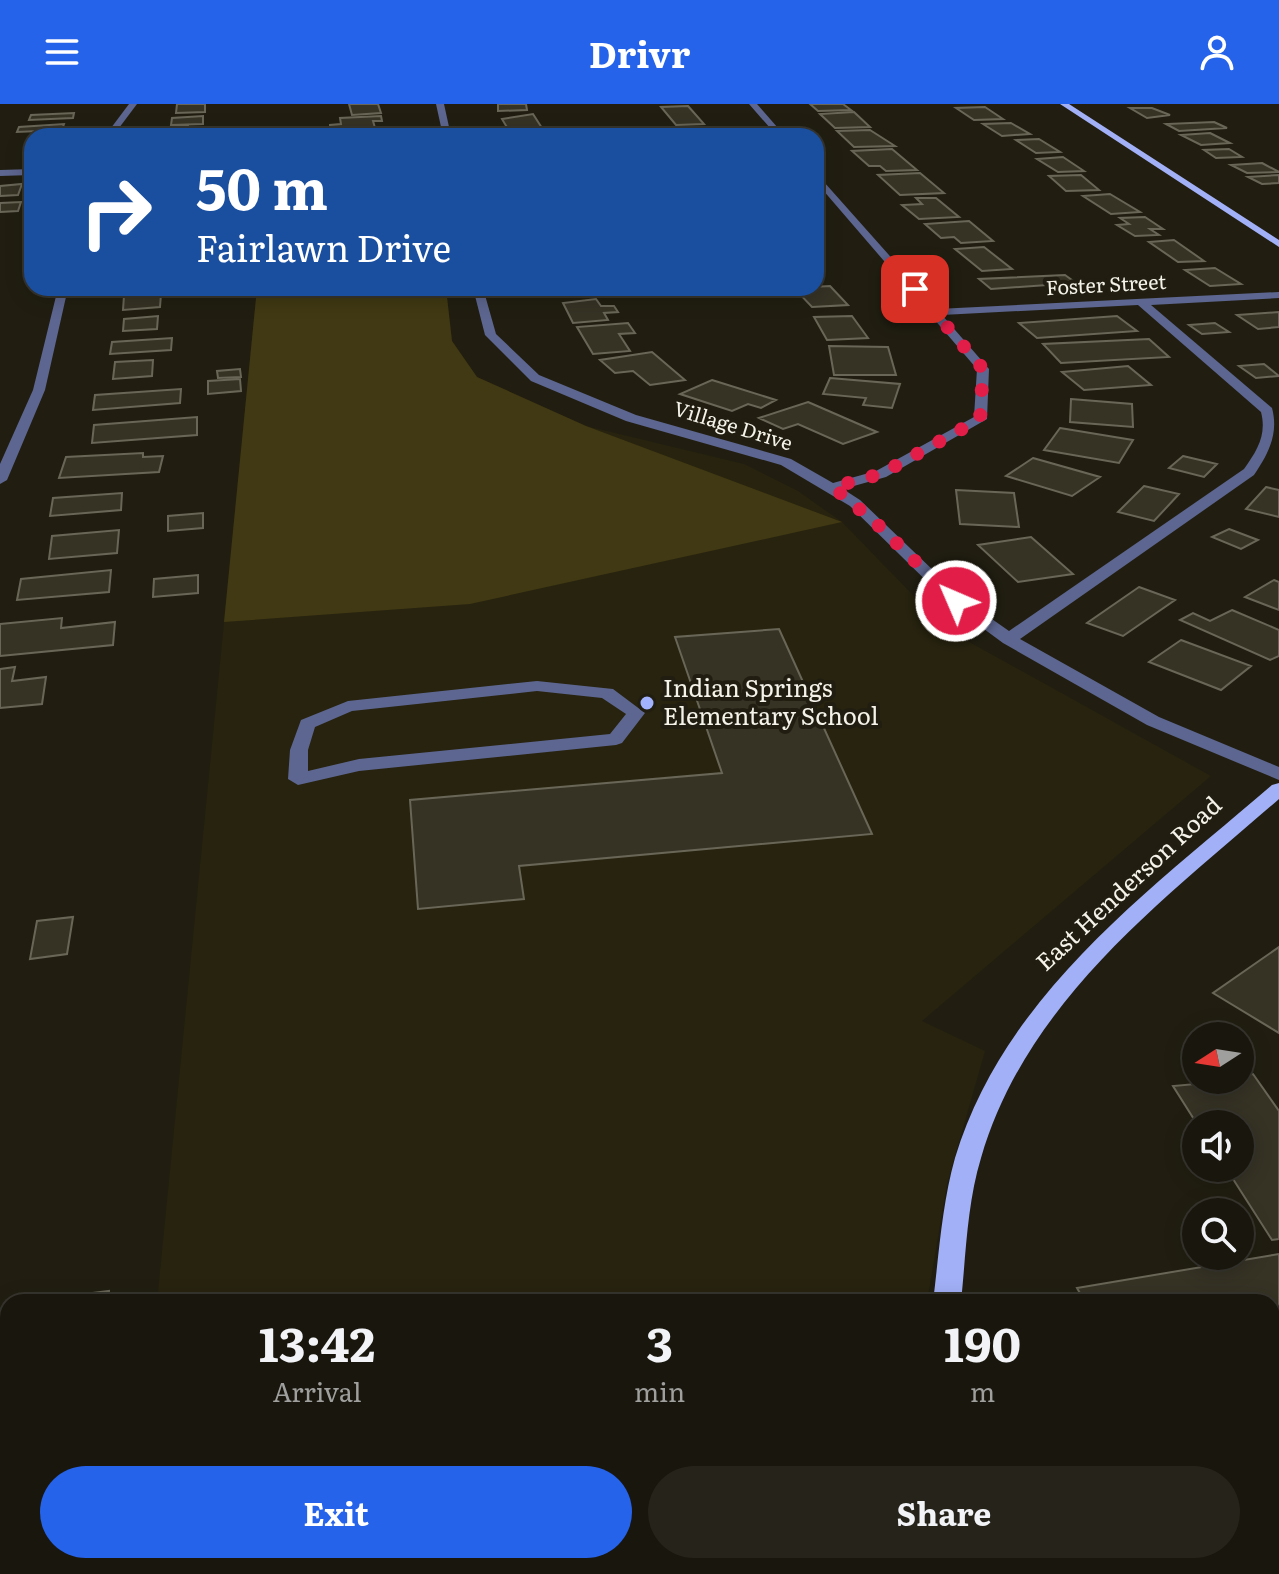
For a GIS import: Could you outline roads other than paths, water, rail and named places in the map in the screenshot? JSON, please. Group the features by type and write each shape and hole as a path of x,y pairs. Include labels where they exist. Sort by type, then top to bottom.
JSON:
{"main road":[{"path":"1064,104 1279,244"},
{"name":"East Henderson Road","path":"948,1294 968,1157 1000,1075 1036,1017 1100,949 1279,789"}],"street":[{"path":"115,128 133,104"},
{"path":"440,104 445,128"},
{"path":"753,104 774,128"},
{"path":"0,173 24,172"},
{"path":"824,185 983,369 980,419 881,474 833,487"},
{"name":"Foster Street","path":"935,312 1279,295"},
{"path":"0,480 39,390 61,296"},
{"name":"Village Drive","path":"480,296 491,335 535,378 631,418 786,462 833,487 877,524 956,601 1009,639 1153,721 1279,774"},
{"path":"1009,639 1249,472 1269,442 1273,427 1260,403 1141,302"},
{"path":"537,686 607,693 636,713 616,739 359,765 298,779 299,750 307,724 348,706 537,686"}],"place":[{"name":"Indian Springs Elementary School","path":"647,703"}]}
